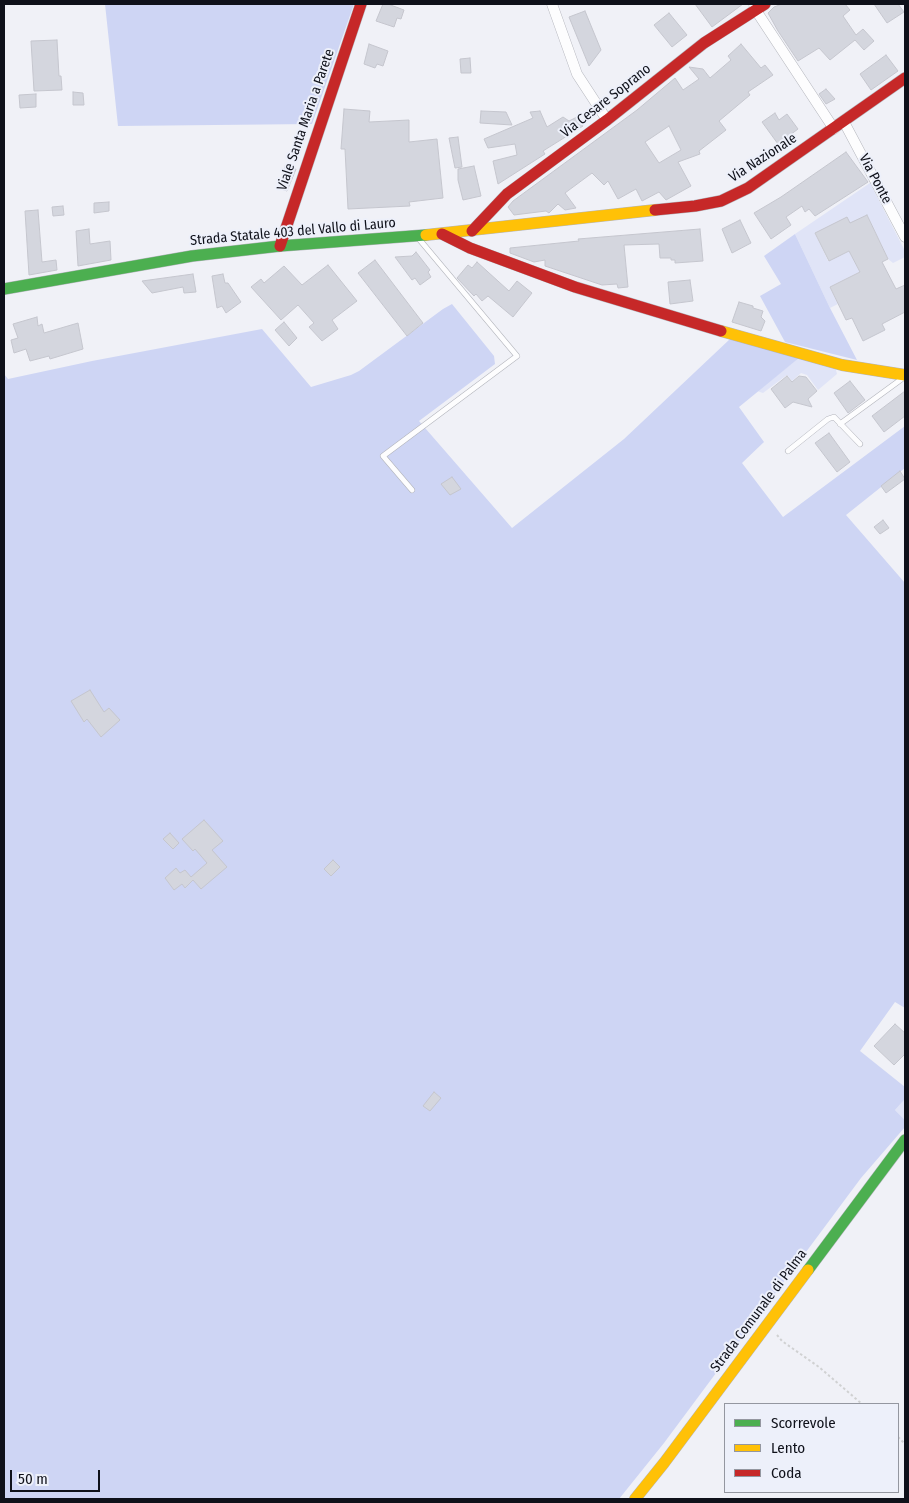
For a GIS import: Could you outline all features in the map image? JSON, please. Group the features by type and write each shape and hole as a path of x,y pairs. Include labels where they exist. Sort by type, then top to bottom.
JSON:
{"street":[{"name":"Viale Santa Maria a Parete","path":"280,246 361,4"},
{"path":"552,4 577,74 607,120"},
{"name":"Via Cesare Soprano","path":"472,231 506,194 607,120 704,43 758,6"},
{"name":"Via Ponte","path":"758,6 839,125 905,237"},
{"name":"Via Nazionale","path":"557,222 695,206 721,201 761,180 905,78"},
{"name":"Strada Statale 403 del Vallo di Lauro","path":"4,289 192,256 280,246 442,234 557,222"},
{"path":"442,234 470,248 584,290 788,350 848,366 905,376"},
{"name":"Strada Comunale di Palma","path":"635,1499 905,1140"}],"lane":[{"path":"412,490 383,456 517,356 417,236"},
{"path":"840,424 905,376"},
{"path":"788,450 828,419 834,418 860,444"}],"path":[{"path":"768,1324 782,1341 819,1368 861,1403"}],"shaded area":[{"path":"105,4 354,4 312,124 118,126"},
{"path":"870,183 905,251 905,257 893,263 888,259 867,215 858,226 815,233 828,261 849,251 860,272 830,287 838,304 830,308 795,234"},
{"path":"795,234 857,360 785,342 760,296 781,284 764,256"},
{"path":"452,304 494,356 495,364 419,421 512,528 624,439 730,339 799,358 739,407 764,442 742,463 783,517 905,426 905,468 846,515 905,583 905,1008 895,1002 860,1051 905,1087 905,1099 895,1110 905,1120 905,1127 861,1178 664,1443 619,1499 4,1499 4,374 8,379 262,329 311,387 359,371"},
{"path":"799,358 835,367 837,374 818,390 807,375 801,373 792,381 787,375 763,393 757,391"},
{"path":"905,1099 905,1120 895,1110"}],"building":[{"path":"383,4 404,10 401,19 397,18 394,27 376,21"},
{"path":"695,4 743,4 712,27"},
{"path":"782,4 845,4 850,10 843,16 856,35 863,29 874,41 864,50 855,40 830,60 819,48 798,61 768,13 774,7"},
{"path":"874,4 898,4 904,12 887,23"},
{"path":"585,11 601,50 589,66 569,17"},
{"path":"669,13 687,35 672,47 654,25"},
{"path":"57,40 59,76 61,76 62,90 34,91 31,41"},
{"path":"369,44 388,51 383,66 377,64 375,68 364,64"},
{"path":"741,44 761,68 765,65 773,75 748,92 750,95 719,121 726,130 699,151 700,154 678,162 691,186 666,200 659,192 642,201 636,189 618,199 608,181 604,185 592,173 565,193 576,208 565,210 558,204 549,213 546,211 514,215 508,207 513,201 637,110 675,78 683,90 699,79 689,67 703,69 710,78 731,60 728,56","holes":["669,126 681,150 659,163 645,142"]},
{"path":"886,55 898,71 871,90 860,74"},
{"path":"470,58 471,73 461,73 460,59"},
{"path":"826,89 835,99 826,104 819,94"},
{"path":"73,92 83,93 84,105 73,105"},
{"path":"36,94 36,107 20,108 19,95"},
{"path":"344,109 370,111 369,122 409,120 409,142 437,139 443,198 409,202 410,206 348,209 345,149 341,149"},
{"path":"481,111 506,112 512,125 480,123"},
{"path":"540,111 547,127 563,117 569,121 577,117 583,126 543,151 545,154 498,184 493,161 517,155 515,144 488,148 484,139 533,118 530,112"},
{"path":"775,113 779,120 787,114 798,129 778,144 762,122"},
{"path":"458,137 462,167 455,168 449,138"},
{"path":"846,152 868,182 815,216 809,209 805,212 802,206 786,217 791,225 771,239 754,213 781,197"},
{"path":"285,166 296,169 287,191 278,188"},
{"path":"474,166 481,196 463,200 458,180 458,169"},
{"path":"109,202 109,211 94,213 94,203"},
{"path":"63,206 64,215 53,216 52,207"},
{"path":"38,210 42,262 56,260 57,270 29,275 25,211"},
{"path":"867,215 888,259 882,262 896,289 905,285 905,312 882,324 885,330 863,341 852,318 846,320 830,287 860,272 849,251 829,261 815,233 847,217 850,223"},
{"path":"740,220 751,243 732,253 722,229"},
{"path":"89,229 90,244 110,241 111,260 78,266 76,231"},
{"path":"700,229 703,261 675,263 675,260 671,260 671,258 660,258 659,244 624,245 628,287 618,288 617,284 602,285 545,266 545,260 534,262 510,253 510,248 579,241 578,239"},
{"path":"416,252 430,270 428,272 431,277 420,285 415,278 412,280 395,257 412,256"},
{"path":"375,260 423,323 407,336 358,273"},
{"path":"477,262 509,291 517,281 532,293 513,317 488,296 482,301 476,294 474,296 457,278 468,265 472,268"},
{"path":"328,265 357,301 332,320 338,329 322,341 309,327 314,323 298,305 281,320 251,287 261,279 264,283 284,266 302,285"},
{"path":"193,274 196,292 184,293 183,287 152,293 142,281"},
{"path":"223,274 225,283 228,283 241,302 226,313 222,306 217,308 212,276"},
{"path":"690,280 693,301 670,304 668,282"},
{"path":"739,302 763,311 761,317 765,321 761,331 732,322"},
{"path":"37,317 38,326 42,324 44,333 78,323 83,349 50,359 49,356 30,361 26,349 14,353 11,340 18,338 13,324"},
{"path":"284,322 297,338 289,346 275,330"},
{"path":"787,376 792,382 799,376 806,377 817,391 808,399 812,407 793,402 785,408 771,389"},
{"path":"850,381 865,400 848,413 834,393"},
{"path":"905,391 905,416 884,432 872,416"},
{"path":"829,433 850,462 837,472 815,443"},
{"path":"900,471 905,479 886,493 881,486"},
{"path":"452,477 461,489 450,495 441,484"},
{"path":"883,520 889,528 880,534 874,527"},
{"path":"90,690 104,712 109,708 120,720 101,737 87,719 84,722 71,701"},
{"path":"204,820 223,841 212,850 227,867 201,889 193,880 185,888 182,884 174,890 165,878 176,868 180,873 185,870 191,877 207,863 195,849 193,851 182,839"},
{"path":"170,833 179,843 173,849 163,839"},
{"path":"333,860 340,867 331,876 324,869"},
{"path":"895,1024 905,1033 905,1054 894,1065 874,1046"},
{"path":"434,1092 441,1098 430,1111 423,1106"}],"traffic: fast":[{"path":"4,289 192,256 280,246 426,235"},
{"path":"808,1270 905,1140"}],"traffic: slow":[{"path":"426,235 655,210"},
{"path":"721,331 842,365 905,375"},
{"path":"635,1499 808,1270"}],"traffic: jam":[{"path":"280,246 361,4"},
{"path":"472,231 507,194 607,120 704,43 765,4"},
{"path":"655,210 721,201 748,188 905,78"},
{"path":"442,234 470,248 575,287 721,331"}]}
